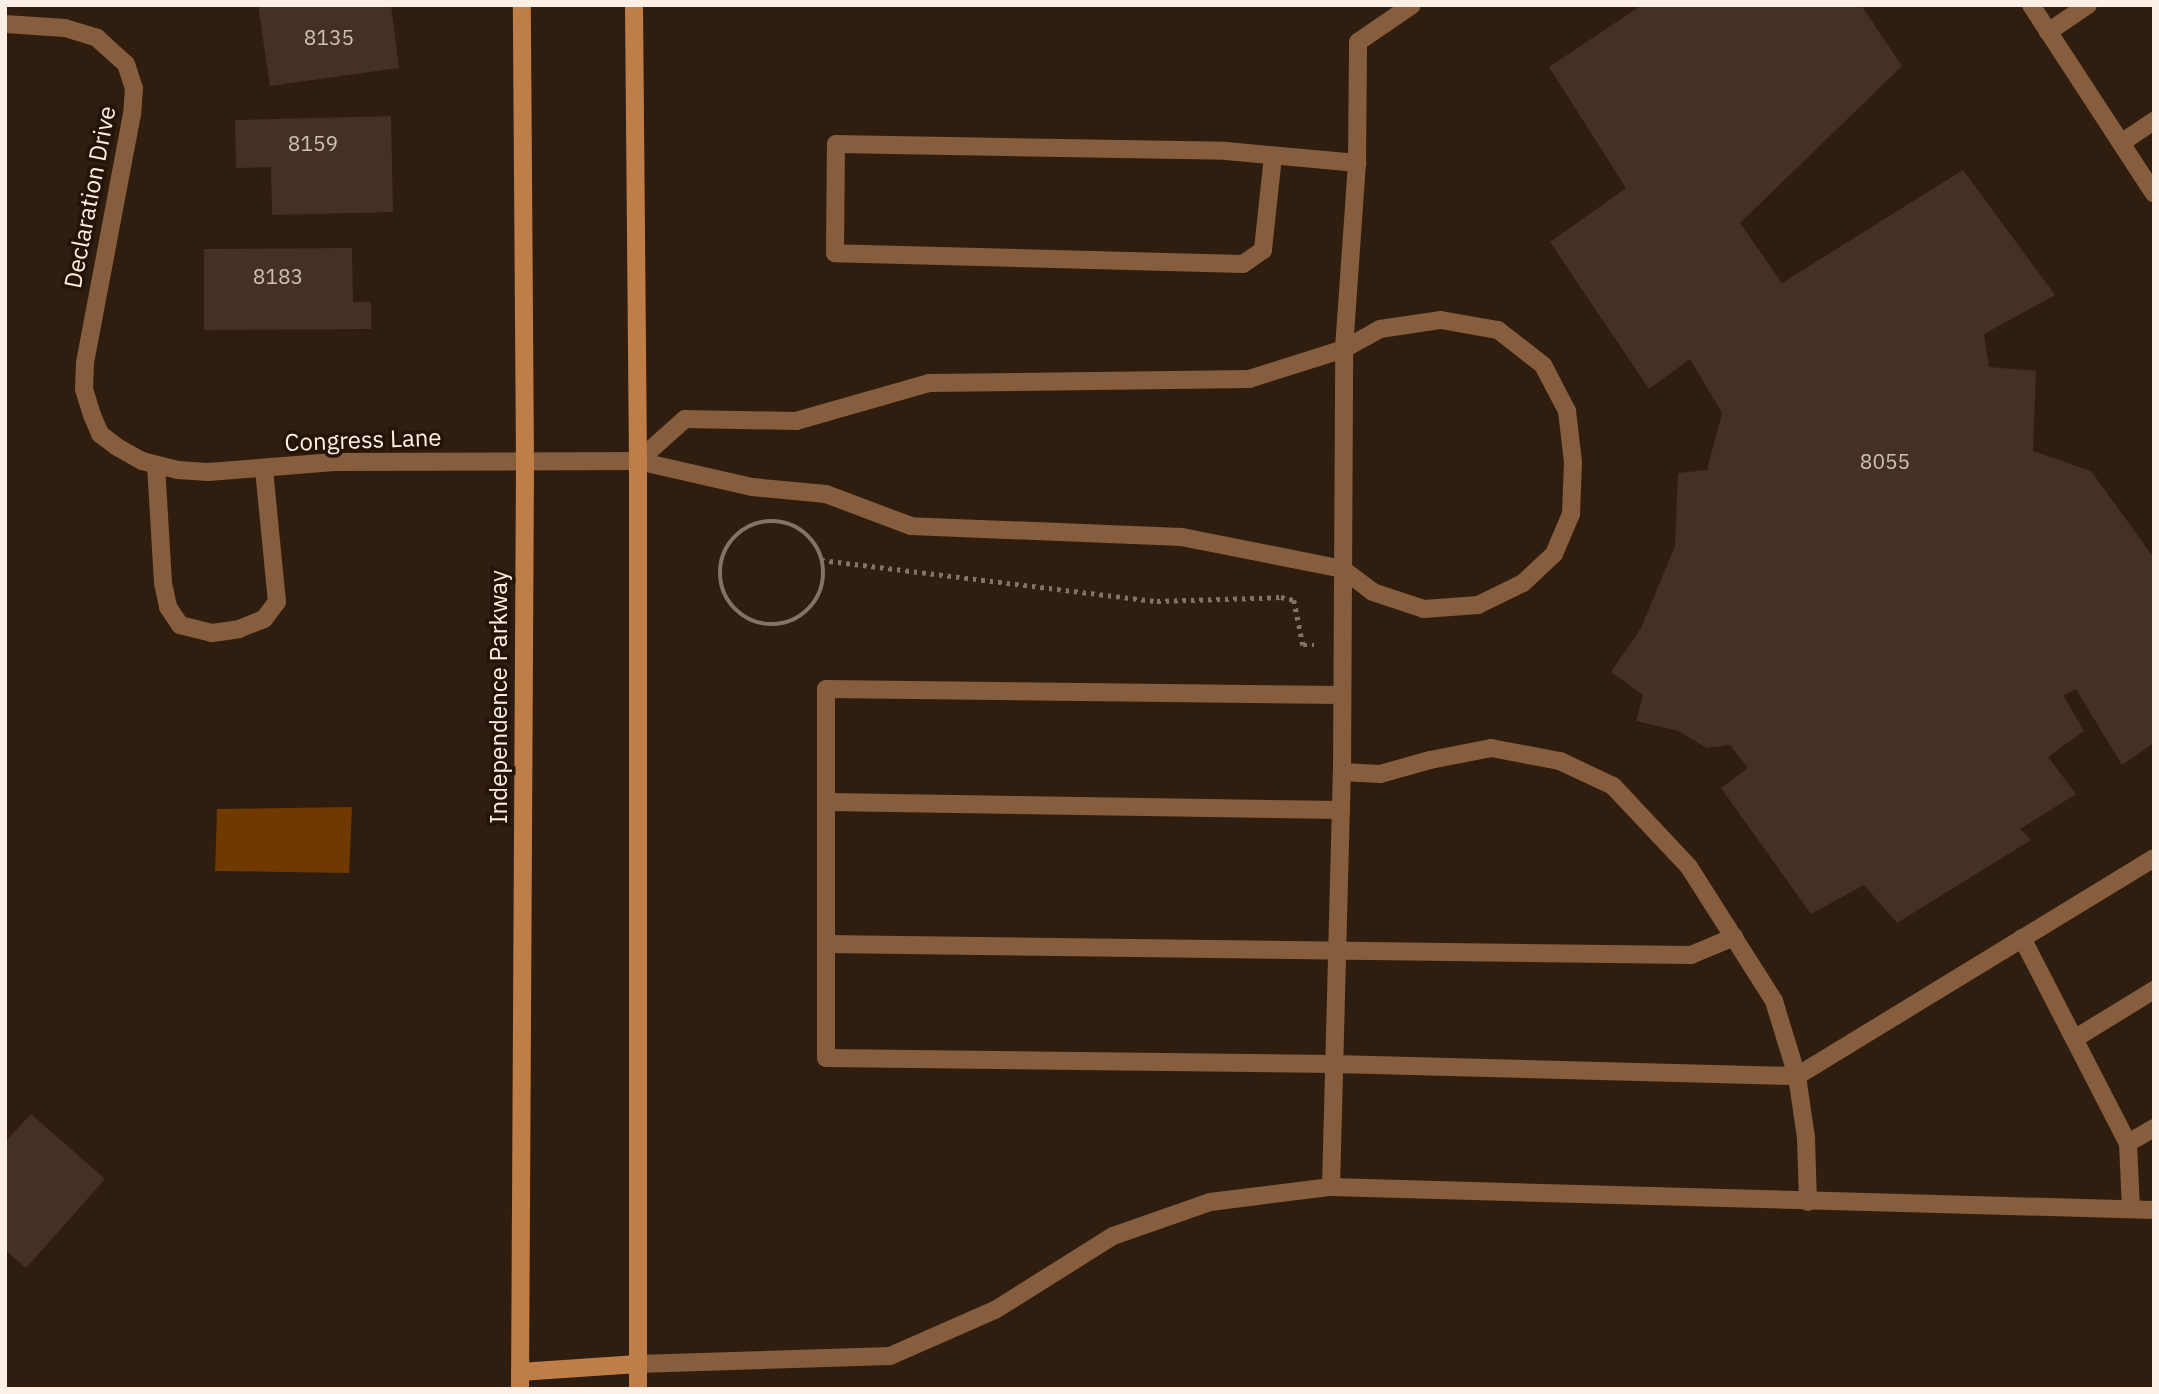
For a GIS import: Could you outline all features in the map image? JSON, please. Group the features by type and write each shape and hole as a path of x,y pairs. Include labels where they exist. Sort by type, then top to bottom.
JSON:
{"main road":[{"name":"Independence Parkway","path":"520,1381 525,462 522,5"},
{"path":"634,5 638,461 638,1389"},
{"path":"520,1381 638,1364"}],"street":[{"path":"1331,1187 1342,772 1344,349 1357,163 1359,42 1412,5"},
{"path":"2031,5 2154,194"},
{"path":"2048,32 2088,5"},
{"name":"Declaration Drive","path":"5,24 42,24 97,38 126,64 134,88 132,114 85,362 84,389 100,434"},
{"path":"2120,144 2154,121"},
{"path":"1273,156 1264,250 1243,264 835,253 836,144 1226,151 1357,163"},
{"path":"638,461 685,419 796,421 929,383 1250,379 1344,349 1380,329 1441,320 1498,330 1543,365 1567,411 1573,462 1572,514 1554,554 1523,583 1478,605 1424,609 1373,592 1343,569"},
{"name":"Congress Lane","path":"100,434 142,461 208,472 335,463 638,461 752,487 826,494 911,526 1182,537 1343,569"},
{"path":"156,465 163,583 168,607 180,625 212,633 239,629 264,619 277,602 264,469"},
{"path":"1342,695 826,689 826,1058 1334,1064 1797,1076 2154,858"},
{"path":"1342,772 1380,774 1430,760 1491,748 1560,761 1614,786 1689,867 1774,1001 1797,1076 1806,1138 1808,1202"},
{"path":"827,802 1340,810"},
{"path":"826,944 1691,955 1734,937"},
{"path":"2022,938 2128,1143 2131,1209"},
{"path":"2074,1039 2154,990"},
{"path":"2128,1143 2154,1128"},
{"path":"638,1364 891,1356 995,1310 1113,1236 1210,1202 1331,1187 2154,1210"}],"path":[{"path":"770,522 790,524 807,535 819,551 821,560 824,570 821,590 812,607 796,619 780,625 763,625 747,619 734,609 724,595 720,562 734,538 754,525 770,522"},
{"path":"821,560 1157,601 1281,597 1294,600 1303,645 1343,644"}],"shaded area":[{"path":"352,807 349,873 215,871 217,809"}],"building":[{"path":"258,5 391,5 399,68 270,86"},
{"path":"1642,5 1861,5 1902,66 1740,223 1782,283 1963,170 2055,295 1984,334 1989,367 2036,371 2033,451 2091,471 2154,558 2154,743 2122,765 2076,689 2063,695 2084,731 2048,757 2076,794 2020,829 2031,840 1897,923 1864,885 1811,914 1721,788 1748,768 1730,745 1707,748 1678,731 1636,721 1643,695 1611,672 1641,628 1675,546 1678,473 1707,470 1722,413 1690,359 1649,389 1550,242 1626,188 1549,67"},
{"path":"391,116 393,212 272,215 271,167 236,168 235,120"},
{"path":"352,248 353,302 371,302 371,329 204,330 204,249"},
{"path":"31,1114 105,1179 26,1268 5,1250 5,1142"}]}
